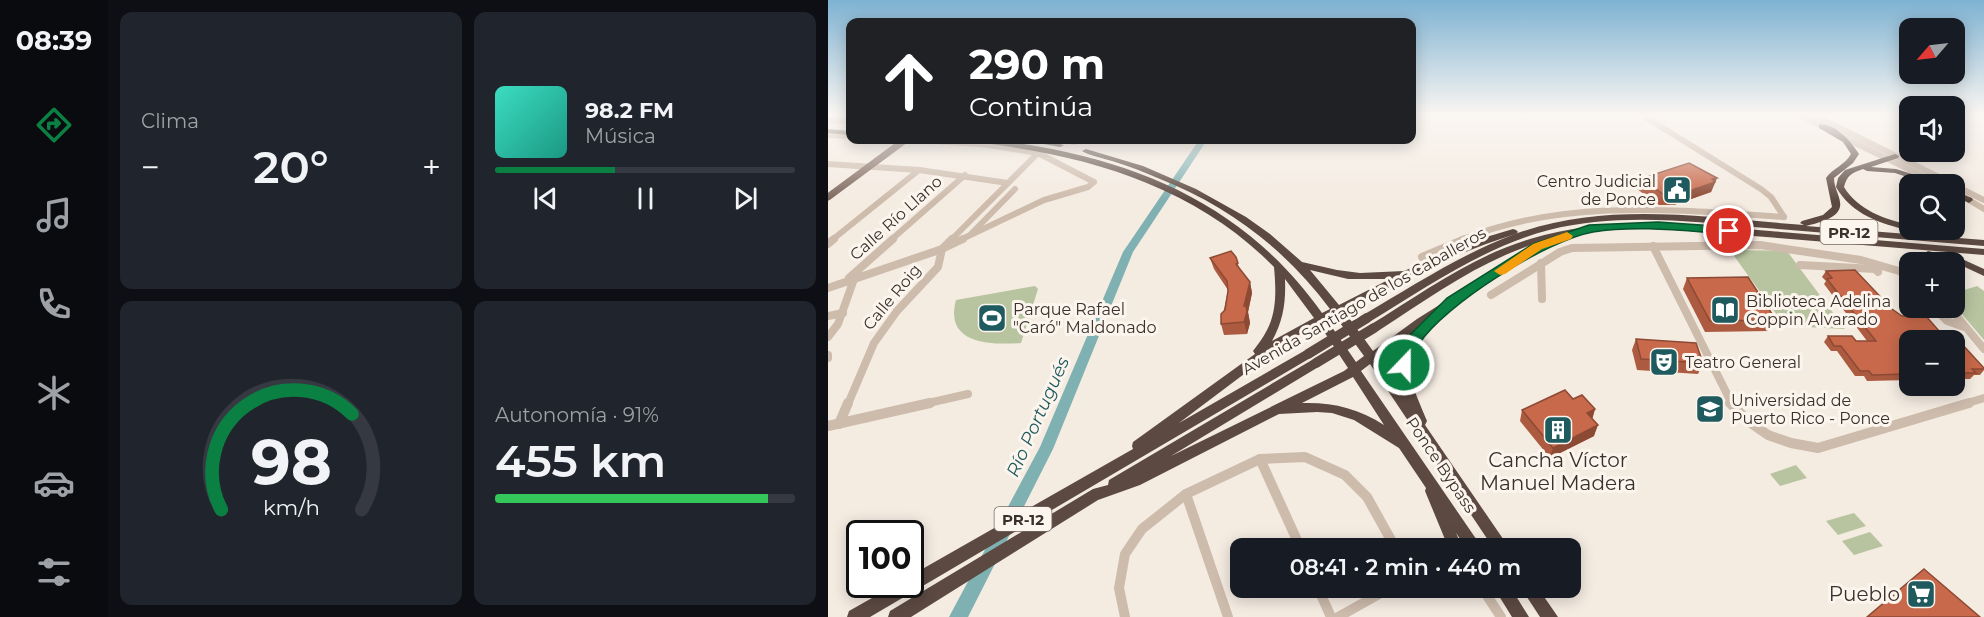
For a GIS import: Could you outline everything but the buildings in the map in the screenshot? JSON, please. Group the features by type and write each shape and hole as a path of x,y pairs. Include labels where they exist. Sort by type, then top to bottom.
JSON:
{"highway":[{"path":"1805,223 1826,217 1834,211 1837,201 1831,188 1830,178 1837,170 1852,161 1855,154 1848,143"},
{"name":"Ponce Bypass","path":"1004,144 1054,151 1135,170"},
{"name":"Ponce Bypass","path":"1050,144 1116,160 1163,186 1208,204 1264,235 1297,264 1336,309 1371,357 1495,538"},
{"path":"1105,149 1116,160"},
{"path":"1892,157 1845,174 1840,187 1845,196 1858,208 1874,217 1899,225"},
{"path":"1858,169 1896,171 1905,174"},
{"path":"1965,198 1969,200"},
{"name":"Ponce Bypass","path":"1208,204 1279,266 1321,317 1468,538"},
{"name":"Avenida Santiago de los Caballeros","path":"1136,475 1312,358 1487,249 1545,228 1591,219 1627,216 1984,243"},
{"path":"1715,221 1730,219 1899,230"},
{"name":"Avenida Santiago de los Caballeros","path":"1370,323 1513,248 1551,236 1589,229 1658,226 1984,252"},
{"path":"1142,446 1278,342 1321,317 1476,243 1515,231 1545,228"},
{"path":"1136,475 1270,413 1354,369 1538,247 1589,229"},
{"path":"1965,235 1984,237"},
{"path":"1804,237 1829,243 1910,252"},
{"path":"1965,256 1984,257"},
{"path":"1297,264 1345,277 1383,277 1410,273"},
{"path":"1965,264 1984,273"},
{"path":"1242,369 1265,342 1278,319 1281,293 1279,266"},
{"path":"1430,443 1405,384 1404,359 1418,334 1452,302"},
{"name":"Avenida Santiago de los Caballeros","path":"855,617 1118,464 1142,446 1312,358"},
{"path":"1270,413 1317,406 1346,410 1376,424 1409,450"},
{"name":"PR-12","path":"896,617 1094,496 1136,475"},
{"path":"1430,482 1439,512 1451,538"},
{"path":"1509,598 1521,617"},
{"path":"1536,598 1550,617"}],"main road":[{"path":"828,197 899,144"}],"street":[{"path":"1422,257 1479,233 1538,218 1568,214 1650,209 1784,217 1771,197 1761,189 1687,143"},
{"path":"1860,143 1930,174"},
{"path":"1865,143 1920,174"},
{"path":"828,288 942,249 1044,200 1088,187 1094,182 1038,153 982,144"},
{"name":"Calle Roig","path":"839,424 874,343 897,311 938,267 942,249 1038,153"},
{"path":"828,164 919,170 1008,183"},
{"path":"828,244 919,170"},
{"name":"Calle Río Llano","path":"847,281 965,175"},
{"path":"967,238 1015,189"},
{"path":"1965,190 1984,200"},
{"path":"1969,200 1984,209"},
{"path":"1653,246 1729,401 1743,419 1760,432 1790,444 1818,448 1984,398"},
{"path":"1491,295 1541,263 1572,248 1786,247 1869,262 1899,270"},
{"path":"1800,265 1877,271 1869,262"},
{"path":"1541,263 1542,298"},
{"path":"828,282 847,281"},
{"path":"828,337 843,313 847,281"},
{"path":"828,316 843,313"},
{"path":"1942,318 1952,326 1964,327"},
{"path":"1957,318 1984,349"},
{"path":"828,426 968,394"},
{"path":"1125,617 1119,588 1125,554 1142,529 1186,494 1260,459 1305,457 1346,475 1367,497 1390,538"},
{"path":"1260,459 1296,538"},
{"path":"1186,494 1228,617"},
{"path":"1322,598 1331,617"},
{"path":"1338,617 1372,598"},
{"path":"1489,598 1501,617"}],"green space":[{"path":"1738,250 1787,251 1845,329 1785,326 1734,256"},
{"name":"Parque Rafael \"Caró\" Maldonado","path":"1035,286 1038,289 1021,343 996,343 972,339 957,326 954,315 956,300"},
{"path":"1977,286 1984,291 1984,340 1965,318 1965,290"},
{"path":"1796,465 1807,478 1780,486 1770,474"},
{"path":"1854,513 1866,526 1838,535 1826,521"},
{"path":"1870,532 1883,546 1854,555 1842,541"}],"waterway":[{"name":"Río Portugués","path":"958,617 1046,449 1128,252 1200,144"}],"slow traffic":[{"path":"1500,271 1538,247 1567,236"}],"place":[{"name":"Centro Judicial de Ponce","path":"1677,190"},
{"name":"Biblioteca Adelina Coppin Alvarado","path":"1725,310"},
{"name":"Parque Rafael \"Caró\" Maldonado","path":"992,318"},
{"name":"Teatro General","path":"1664,362"},
{"name":"Universidad de Puerto Rico - Ponce","path":"1710,409"},
{"name":"Cancha Víctor Manuel Madera","path":"1558,430"},
{"name":"Pueblo","path":"1921,594"}],"route":[{"path":"1404,365 1408,350 1418,334 1452,302 1538,247 1557,239 1589,229 1640,225 1729,231"}]}
